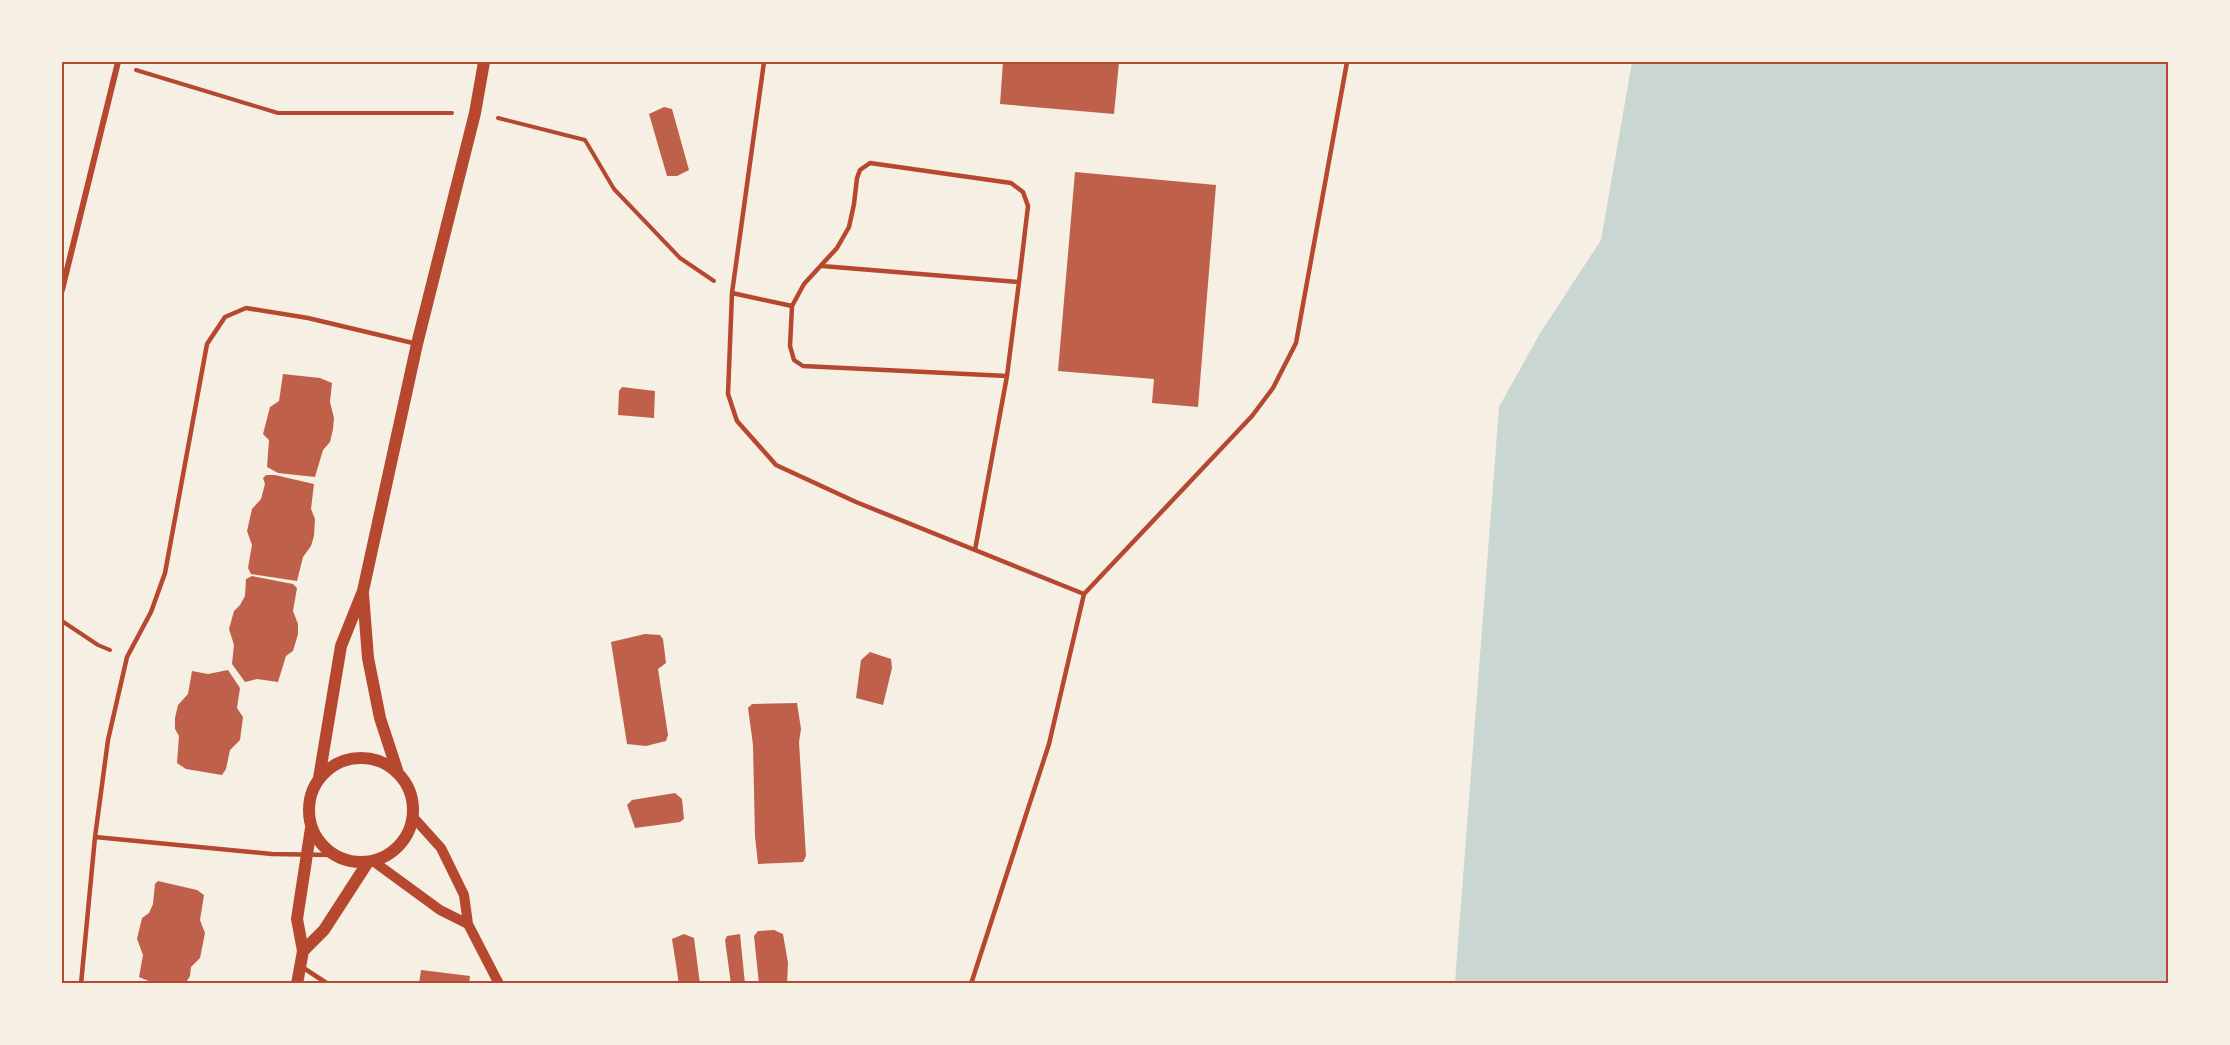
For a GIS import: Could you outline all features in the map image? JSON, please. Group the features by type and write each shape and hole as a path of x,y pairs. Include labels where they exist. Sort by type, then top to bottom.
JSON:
{"main road":[{"path":"363,591 368,658 380,718 399,774 407,786 412,801 413,817 400,845 388,855 371,861 351,861 334,855 320,843 311,827 308,814 309,802 319,778 341,646 363,591 417,344 475,113 484,62"},
{"path":"319,778 330,768 343,761 358,758 372,759 386,764 399,774"},
{"path":"297,984 303,951 297,919 311,827"},
{"path":"303,951 324,930 371,861"}],"street":[{"path":"62,290 118,62"},
{"path":"413,817 441,848 464,896 468,924 499,984"},
{"path":"371,861 440,910 468,924"}],"lane":[{"path":"764,62 732,293 728,394 737,421 776,465 856,502 1084,594"},
{"path":"971,984 1048,744 1084,594 1252,416 1273,388 1296,344 1347,62"},
{"path":"975,550 1007,376 1028,206 1023,192 1011,183 870,163 860,170 857,178 849,228 837,248 804,284 792,306 790,346 794,360 803,366 1007,376"},
{"path":"822,266 1018,282"},
{"path":"732,293 792,306"},
{"path":"81,984 95,837 108,740 127,657 151,612 165,573 207,344 225,317 246,308 308,318 417,344"},
{"path":"95,837 272,854 334,855"},
{"path":"300,966 328,984"}],"path":[{"path":"62,621 98,645"}],"shaded area":[{"path":"1632,62 2168,62 2168,983 1455,983 1499,407 1539,335 1601,240"}],"building":[{"path":"1003,62 1119,62 1114,114 1000,104"},
{"path":"664,107 672,109 689,170 677,176 667,176 649,114"},
{"path":"1075,172 1216,185 1198,407 1152,403 1154,379 1058,371"},
{"path":"283,374 320,378 332,383 330,402 334,418 333,429 330,442 323,450 315,477 278,473 267,467 269,440 263,434 270,407 279,401"},
{"path":"622,387 655,391 654,418 618,415 619,391"},
{"path":"266,475 314,484 311,509 315,519 314,536 311,546 303,557 297,581 251,574 248,568 252,545 247,531 252,509 261,499 265,484 263,478"},
{"path":"252,576 293,584 297,588 293,611 298,624 298,634 293,651 286,656 278,682 257,679 245,682 232,664 234,645 229,629 234,611 245,596 246,579"},
{"path":"645,634 660,635 663,639 666,663 658,669 668,735 666,741 646,746 627,744 611,642"},
{"path":"870,652 891,659 892,668 883,705 856,698 861,660"},
{"path":"228,670 240,688 237,708 243,717 240,740 230,750 226,769 222,775 186,769 177,763 179,736 175,729 175,718 178,705 188,694 192,671 208,674"},
{"path":"797,703 801,729 799,742 806,856 803,862 758,864 755,836 753,745 748,708 752,704"},
{"path":"675,793 682,799 684,819 680,822 635,828 627,805 632,800"},
{"path":"158,881 197,890 204,895 200,920 205,933 200,958 191,967 190,976 185,984 156,984 139,977 143,955 137,939 142,918 149,913 153,904 155,884"},
{"path":"774,930 783,934 788,963 787,984 759,984 754,936 758,931"},
{"path":"684,934 694,938 700,984 679,984 672,939"},
{"path":"740,934 745,984 731,984 725,940 727,936"},
{"path":"421,970 470,976 469,984 419,984"}]}
